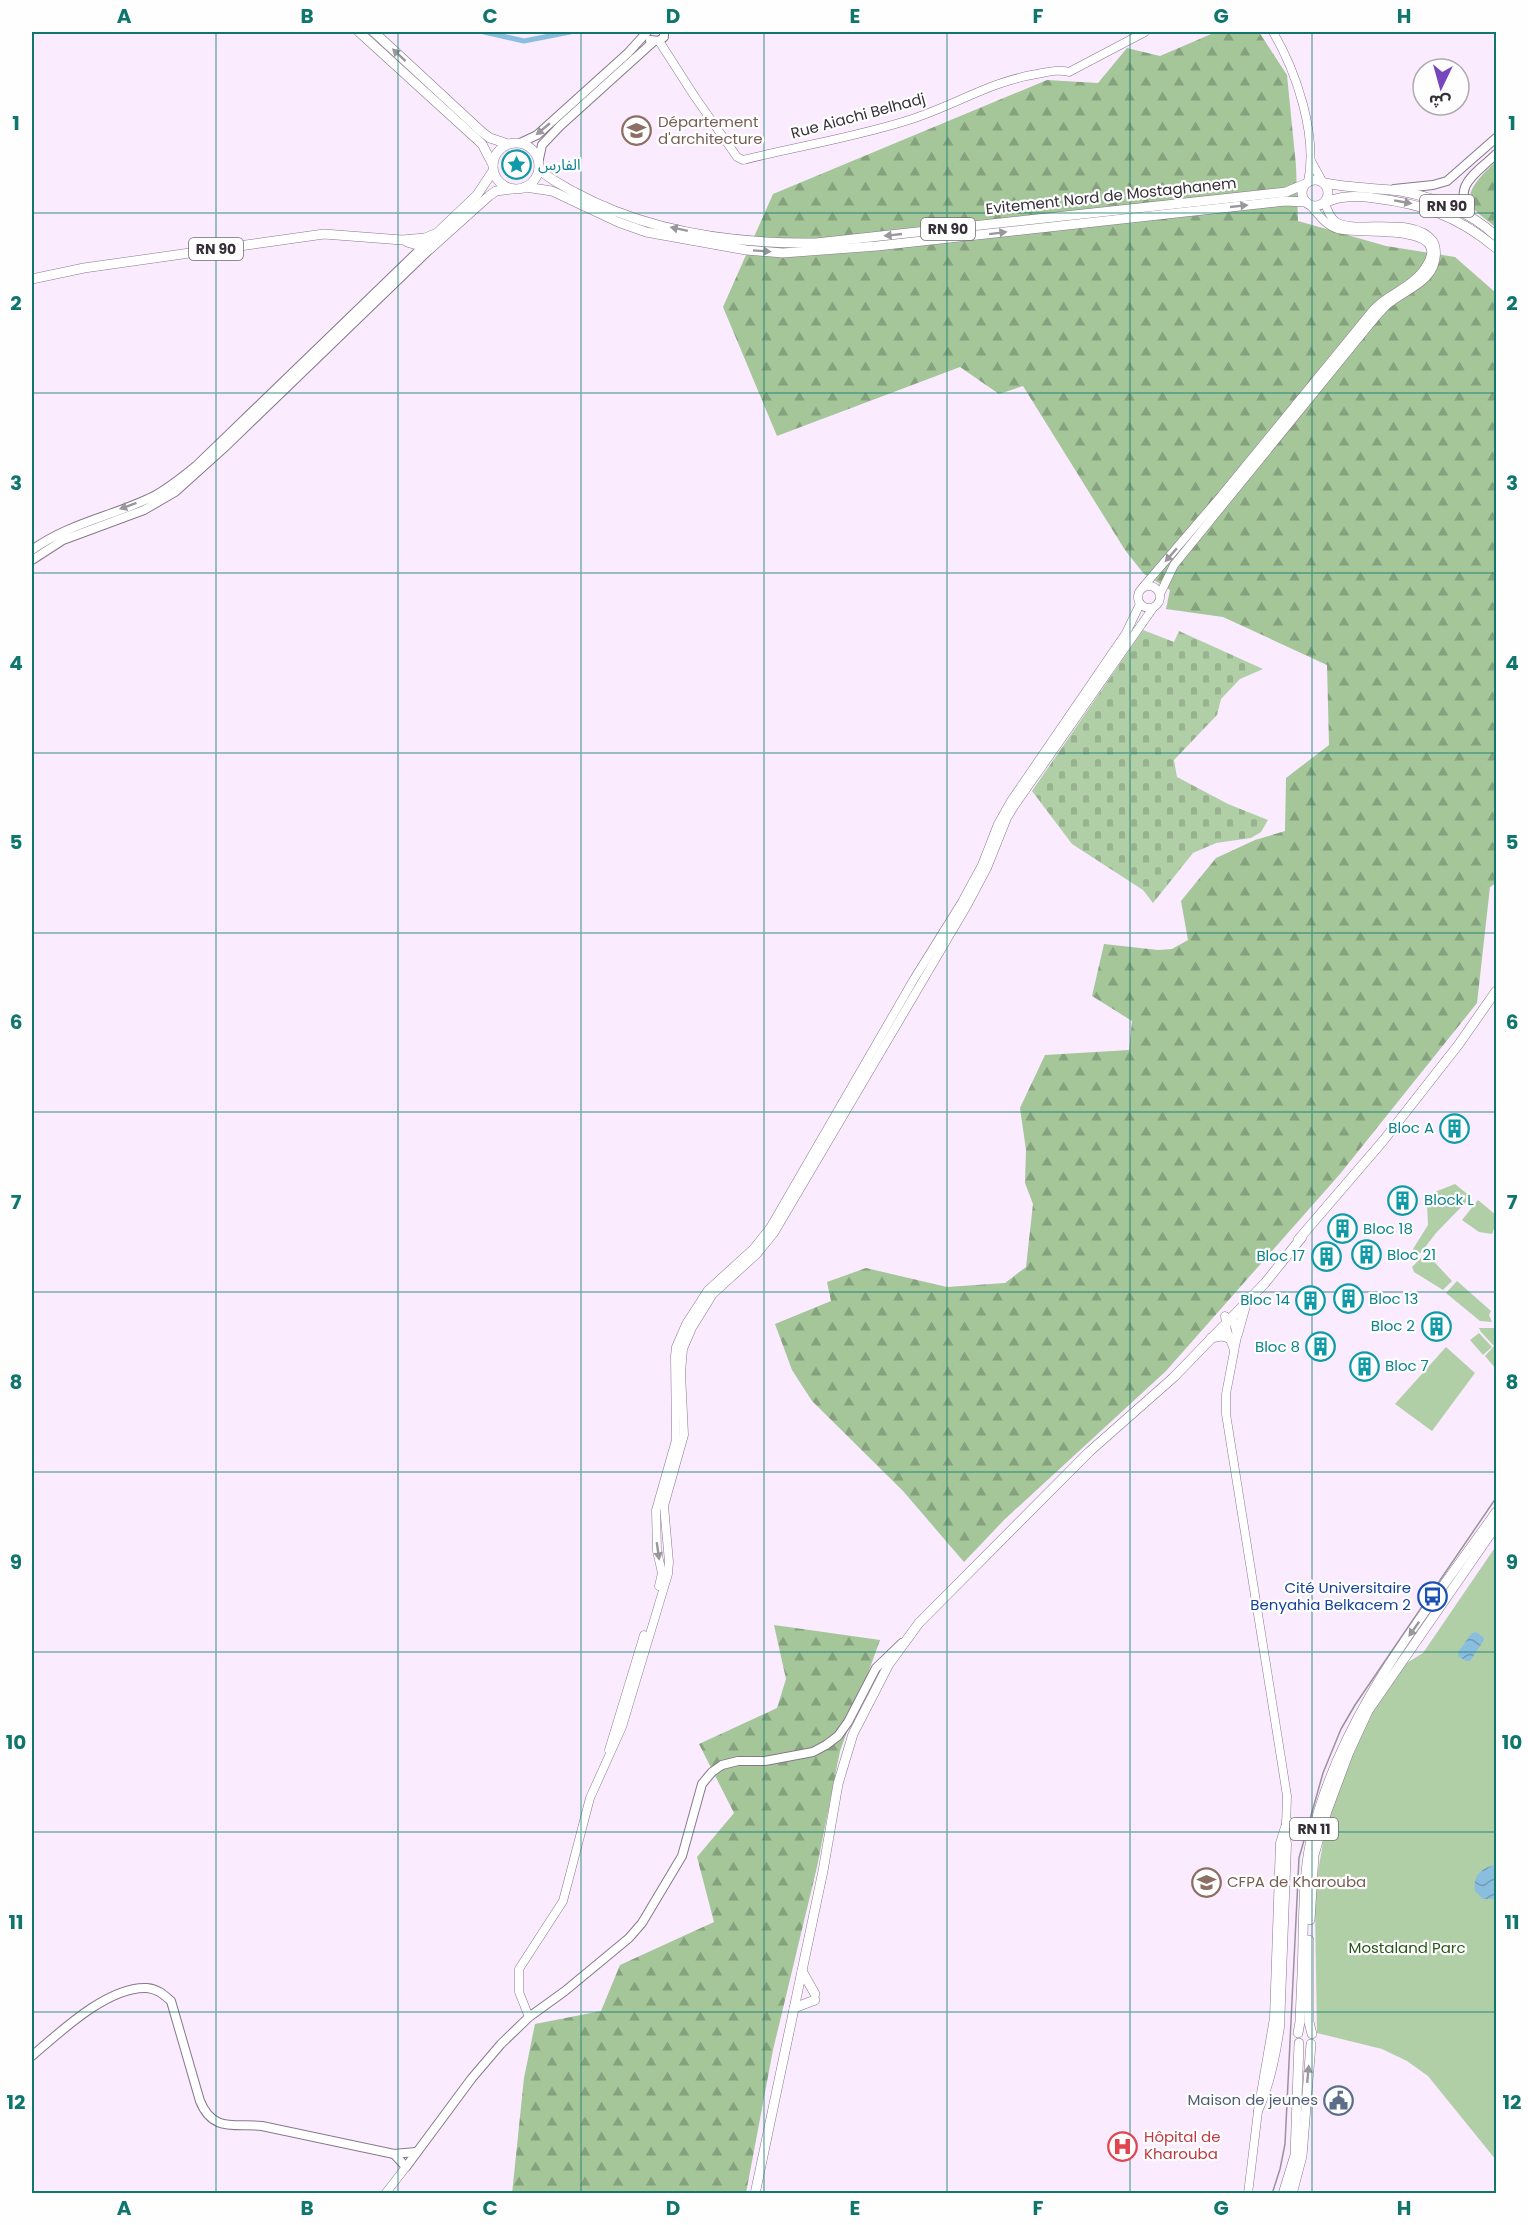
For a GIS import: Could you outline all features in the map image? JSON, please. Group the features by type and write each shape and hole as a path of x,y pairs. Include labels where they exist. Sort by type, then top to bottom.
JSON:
{"main road":[{"path":"359,32 482,144 500,183 512,189"},
{"path":"374,32 482,132 490,138 508,144 520,143 537,135 628,53 647,32 648,37 662,36"},
{"path":"32,550 63,531 154,496 196,466 426,248 496,191 525,187 532,183 539,164 542,146 560,126 628,63 662,36"},
{"path":"1390,190 1433,185 1452,178 1497,138"},
{"path":"520,143 532,148 539,164"},
{"path":"32,560 63,540 144,510 175,492 220,452 426,248 437,232 477,195 493,168 497,152 508,144"},
{"path":"1470,216 1462,196 1467,183 1497,154"},
{"name":"Evitement Nord de Mostaghanem","path":"539,164 552,180 624,215 715,237 778,243 816,243 1274,193 1296,189 1306,183"},
{"path":"1452,178 1467,183"},
{"path":"1314,179 1323,182 1329,193 1324,202 1318,206 1308,204 1302,195 1306,183 1314,179"},
{"name":"RN 90","path":"1323,182 1346,187 1390,190 1429,199 1470,216 1497,236"},
{"name":"Evitement Nord de Mostaghanem","path":"525,187 552,191 618,222 646,232 746,250 783,253 877,246 1285,201 1308,204"},
{"name":"RN 90","path":"1324,202 1342,197 1406,202 1450,218 1497,248"},
{"name":"RN 90","path":"32,279 84,268 324,234 402,240 426,238 437,232"},
{"name":"RN 90","path":"402,240 426,248"},
{"path":"394,2154 406,2166 472,2078 501,2044 529,2017 565,1991 628,1938 642,1923 682,1856 702,1784 712,1772 722,1765 738,1761 765,1761 813,1752 838,1736 848,1722 876,1668 1089,1452 1161,1388 1277,1269 1397,1123 1497,991"},
{"path":"1161,1388 1302,1237"},
{"path":"1209,1340 1221,1336 1233,1337 1247,1302"},
{"name":"RN 11","path":"1283,2193 1295,2155 1304,1883 1315,1827 1341,1749 1362,1708 1402,1645 1497,1512"},
{"name":"RN 11","path":"1292,2193 1302,2156 1312,2039 1309,2022 1311,1883 1318,1841 1348,1752 1368,1712 1497,1526"},
{"path":"755,2193 823,1871 832,1810 845,1757 864,1712 889,1664 906,1639"},
{"path":"1286,1824 1315,1827"},
{"path":"794,2008 815,1997 802,1971"},
{"path":"32,2056 78,2018 106,2001 120,1993 148,1988 161,1992 171,2001 200,2101 204,2110 219,2123 262,2126 394,2154 416,2152"},
{"path":"1305,2030 1312,2039 1303,2046 1298,2038 1305,2030"}],"street":[{"name":"Rue Aiachi Belhadj","path":"662,36 737,157 743,160 834,140 912,119 987,87 1022,76 1060,70 1068,72 1145,32"},
{"path":"1273,32 1298,84 1309,157 1306,183"},
{"path":"1309,157 1323,182"},
{"path":"529,2017 521,2000 518,1985 519,1969 563,1901 590,1798 622,1727 668,1574 664,1506 684,1435 681,1360 692,1328 713,1294 757,1254 774,1233 968,904 990,861 1007,818 1160,600 1160,594 1174,565 1375,318 1391,302 1420,285 1433,267 1436,246 1424,233 1397,227 1340,224 1330,216 1324,202"},
{"path":"1153,608 1146,608 1140,604 1137,596 1143,587 1221,496 1369,315 1383,300 1416,278 1429,261 1430,249 1420,238 1399,233 1340,230 1328,225 1308,204"},
{"path":"1143,587 1153,586 1160,594"},
{"path":"606,1763 661,1581 657,1551 656,1510 676,1440 675,1356 686,1324 708,1290 753,1250 770,1228 914,979 962,902 982,865 1007,808 1126,633 1140,604"},
{"path":"1227,1319 1233,1337 1234,1350 1226,1394 1226,1414 1287,1796 1280,2027 1277,2048 1263,2101 1258,2111 1248,2193"},
{"path":"385,2193 406,2166"}],"green space":[{"path":"1216,32 1259,32 1287,75 1296,166 1298,221 1386,246 1455,257 1496,293 1496,883 1490,887 1477,1003 1340,1174 1166,1371 1004,1520 964,1562 903,1491 812,1401 792,1370 775,1324 831,1301 827,1282 866,1268 947,1287 1005,1283 1026,1267 1033,1204 1025,1183 1026,1150 1020,1108 1045,1055 1129,1050 1132,1021 1092,996 1104,944 1158,950 1172,949 1188,940 1181,901 1216,858 1255,840 1285,831 1286,778 1329,745 1327,665 1223,617 1166,609 1170,590 1144,574 1125,550 1023,386 999,394 960,367 777,436 723,307 773,194 1047,80 1098,83 1127,48 1160,56"},
{"path":"1496,161 1496,228 1474,209 1470,196 1476,183"},
{"path":"1143,630 1174,642 1179,631 1263,669 1240,679 1221,699 1217,715 1174,760 1177,777 1228,804 1268,820 1261,832 1251,838 1216,843 1193,853 1153,903 1143,890 1072,844 1032,791"},
{"path":"1455,1184 1471,1197 1436,1233 1416,1259 1413,1249 1428,1225 1427,1204 1429,1199 1437,1191"},
{"path":"1478,1200 1496,1215 1492,1234 1479,1232 1462,1220"},
{"path":"1426,1253 1452,1281 1443,1290 1414,1272 1412,1267"},
{"path":"1457,1281 1491,1311 1489,1315 1492,1322 1480,1321 1446,1293"},
{"path":"1479,1328 1496,1328 1496,1369 1485,1356 1494,1346"},
{"path":"1479,1333 1492,1347 1483,1355 1470,1340"},
{"path":"1446,1347 1475,1373 1432,1431 1395,1404"},
{"name":"Mostaland Parc","path":"1496,1546 1496,2160 1428,2076 1407,2061 1382,2049 1317,2033 1315,1908 1317,1877 1325,1832 1337,1791 1371,1713 1405,1664 1423,1653"},
{"path":"774,1625 880,1640 840,1751 817,1867 773,2050 746,2193 512,2194 524,2078 535,2024 601,2011 620,1965 714,1922 697,1857 734,1813 699,1744 777,1708 786,1679"}],"water":[{"path":"1476,1632 1484,1640 1470,1661 1466,1661 1458,1656 1458,1652 1472,1633"},
{"path":"1496,1865 1496,1899 1483,1899 1475,1891 1475,1881 1482,1870"}],"waterway":[{"path":"484,32 524,41 570,32"}],"tram line":[{"path":"1272,2194 1285,2144 1299,1858 1323,1773 1341,1729 1355,1705 1496,1498"}],"place":[{"name":"Département d'architecture","path":"637,131"},
{"name":"الفارس","path":"517,165"},
{"name":"Bloc A","path":"1455,1128"},
{"name":"Block L","path":"1403,1200"},
{"name":"Bloc 18","path":"1342,1229"},
{"name":"Bloc 21","path":"1366,1255"},
{"name":"Bloc 17","path":"1326,1256"},
{"name":"Bloc 13","path":"1348,1299"},
{"name":"Bloc 14","path":"1311,1300"},
{"name":"Bloc 2","path":"1436,1326"},
{"name":"Bloc 8","path":"1321,1347"},
{"name":"Bloc 7","path":"1364,1366"},
{"name":"Cité Universitaire Benyahia Belkacem 2","path":"1432,1597"},
{"name":"CFPA de Kharouba","path":"1206,1882"},
{"name":"Maison de jeunes","path":"1339,2100"},
{"name":"Hôpital de Kharouba","path":"1123,2146"}]}
